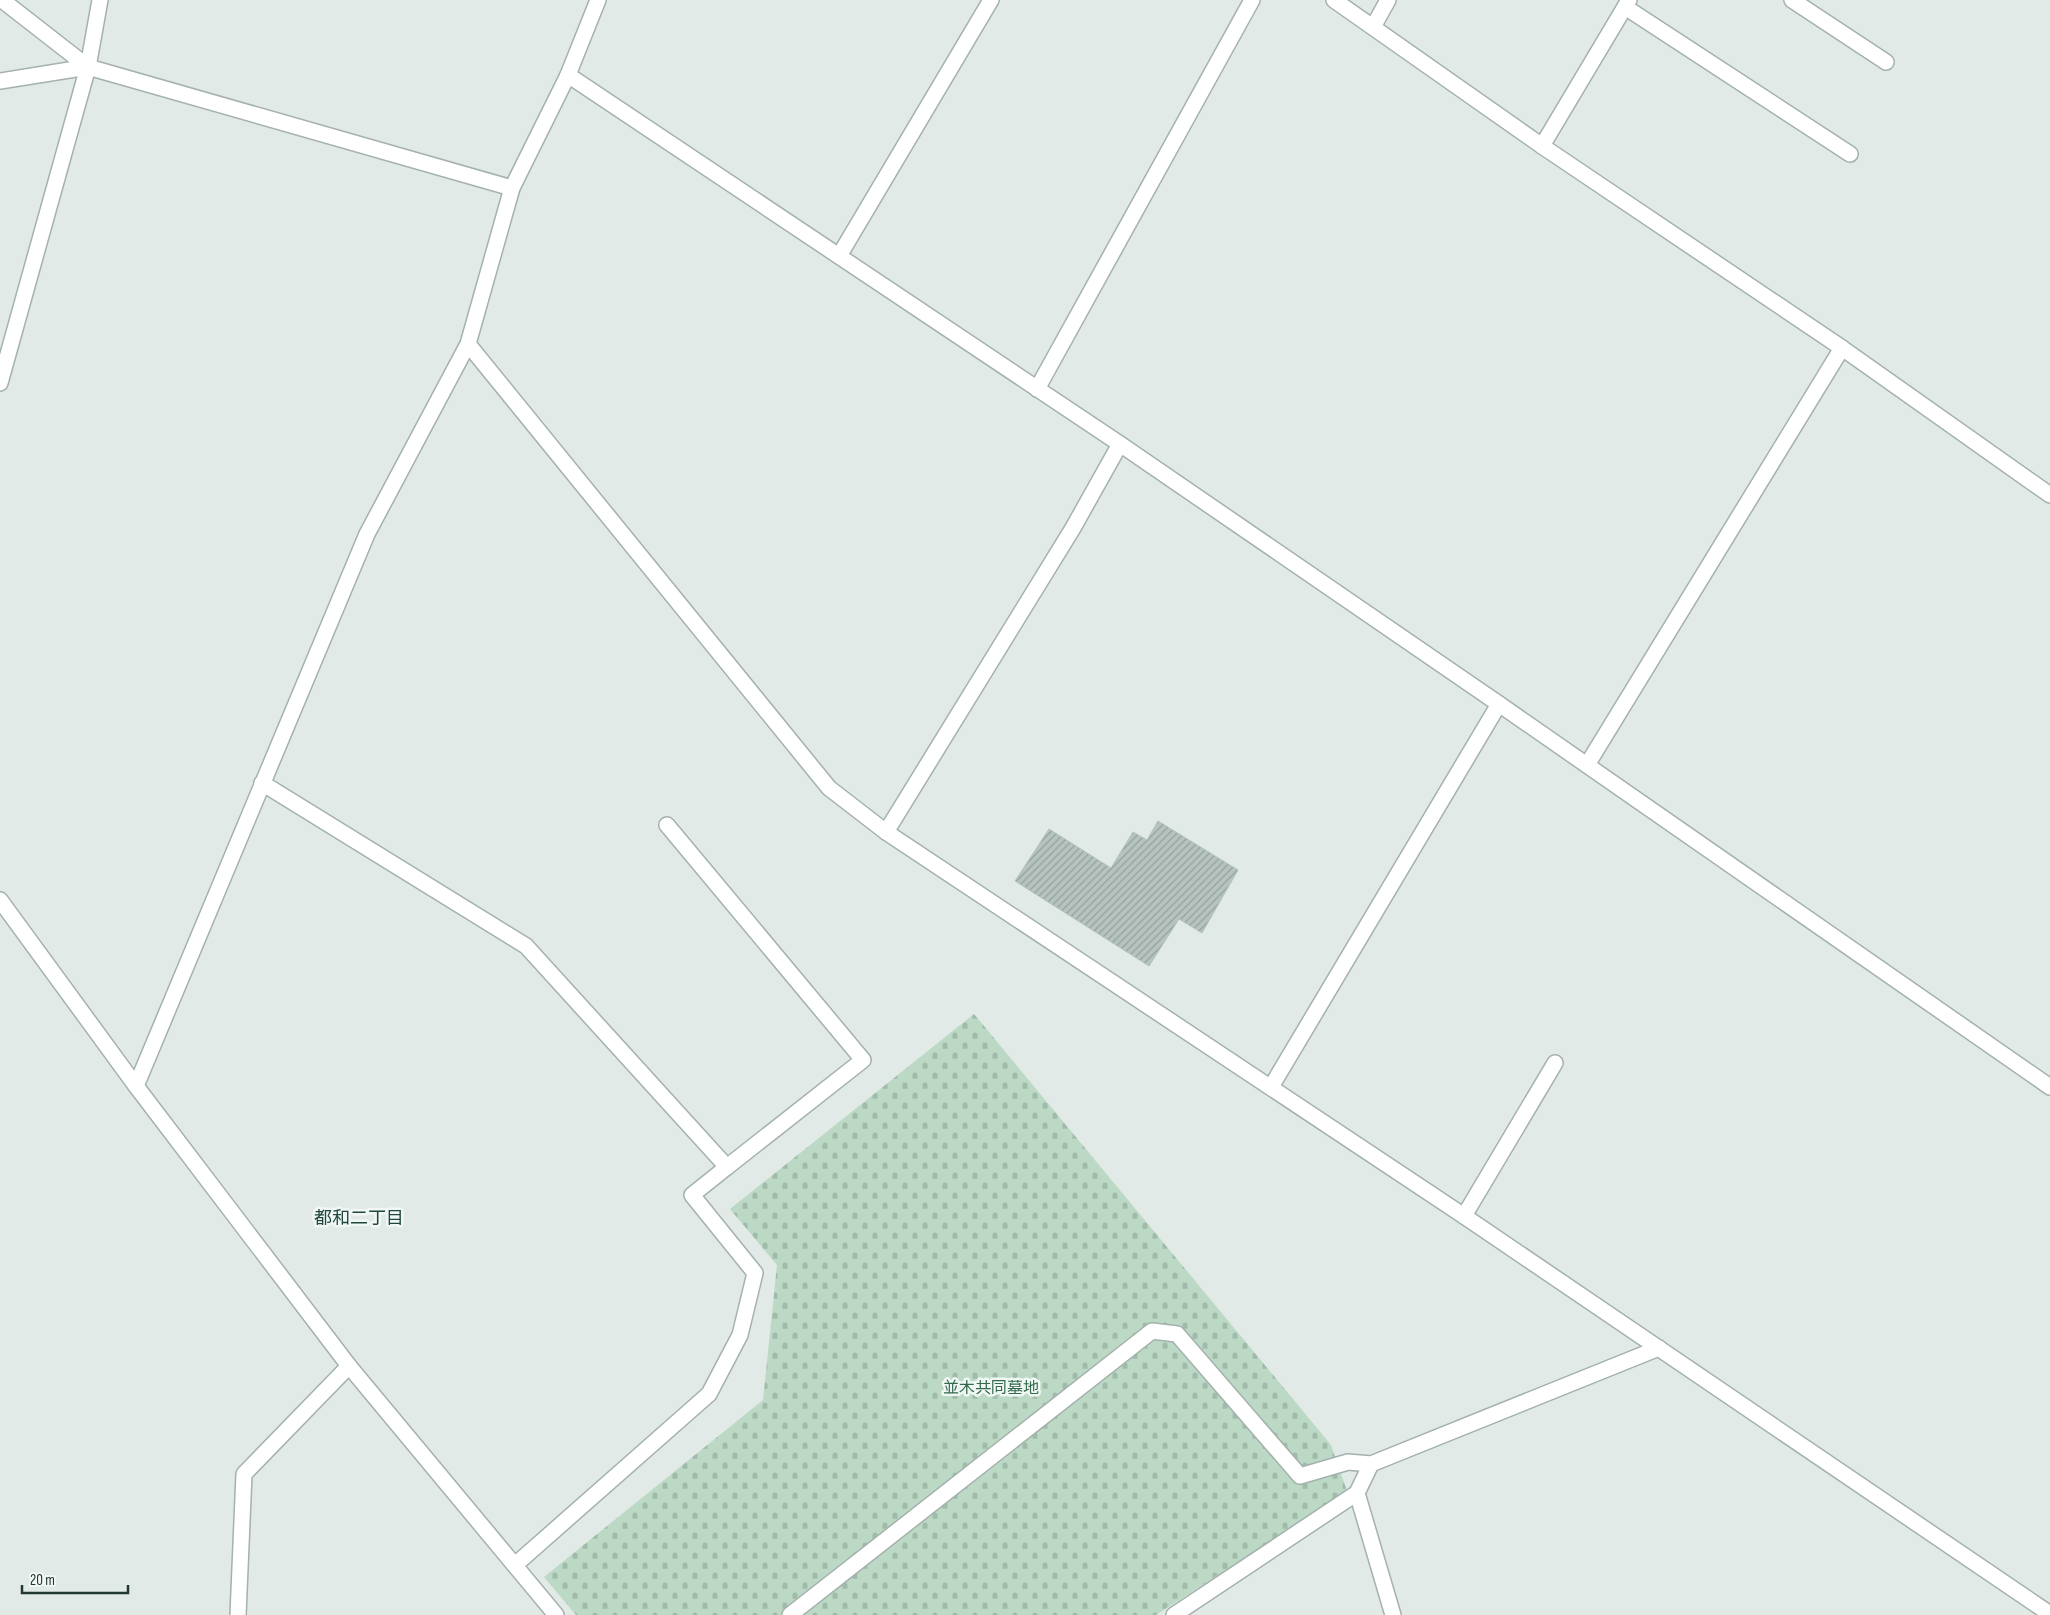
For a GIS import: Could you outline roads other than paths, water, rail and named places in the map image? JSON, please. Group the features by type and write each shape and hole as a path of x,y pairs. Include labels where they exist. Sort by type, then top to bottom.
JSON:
{"street":[{"path":"2,0 88,67 512,188"},
{"path":"0,383 88,67 100,0"},
{"path":"136,1086 367,534 468,344 512,188 568,75 598,0"},
{"path":"838,256 991,0"},
{"path":"1037,388 1252,0"},
{"path":"1334,0 1542,146 1842,348 2050,495"},
{"path":"1373,27 1388,0"},
{"path":"1792,0 1886,62"},
{"path":"1542,146 1627,4 1850,154"},
{"path":"0,81 88,67"},
{"path":"568,75 1120,444 2050,1086"},
{"path":"468,344 830,788 886,832 1464,1216 2050,1614"},
{"path":"1587,765 1842,348"},
{"path":"886,832 1073,528 1120,444"},
{"path":"1271,1087 1499,704"},
{"path":"262,783 526,946 727,1167"},
{"path":"515,1566 709,1394 740,1335 756,1273 692,1195 863,1060 667,825"},
{"path":"0,900 136,1086 349,1366 556,1615"},
{"path":"1464,1216 1555,1063"},
{"path":"790,1615 1152,1331 1177,1334 1300,1476 1348,1462 1370,1464 1659,1348"},
{"path":"238,1615 244,1474 349,1366"},
{"path":"1174,1615 1357,1493 1370,1464"},
{"path":"1357,1493 1392,1615"}],"district":[{"name":"都和二丁目","path":"359,1218"}],"park label":[{"name":"並木共同墓地","path":"991,1388"}]}
